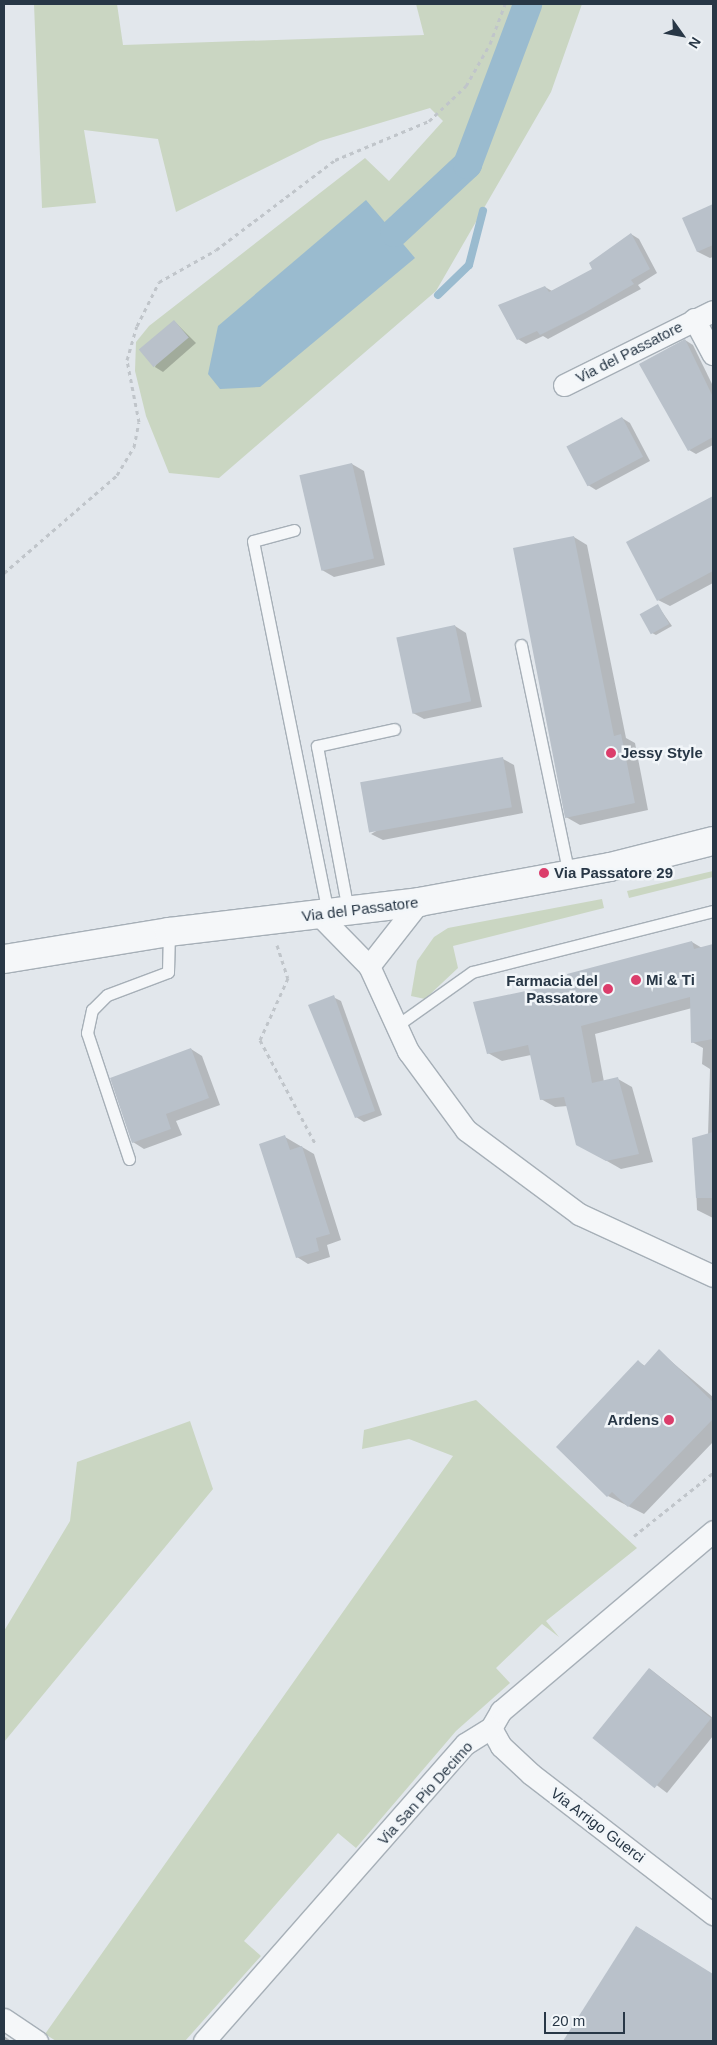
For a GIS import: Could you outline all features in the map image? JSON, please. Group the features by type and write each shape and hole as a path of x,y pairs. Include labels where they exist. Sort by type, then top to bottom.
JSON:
{"street":[{"name":"Via del Passatore","path":"564,386 704,315 713,354"},
{"name":"Via del Passatore","path":"4,959 169,932 419,902 569,875 713,841"},
{"path":"368,966 419,902"},
{"path":"332,913 368,966 396,1026 432,1089 466,1130 502,1160 579,1214 713,1276"},
{"name":"Via San Pio Decimo","path":"204,2041 466,1744 491,1728 501,1711 713,1531"},
{"name":"Via Arrigo Guerci","path":"491,1728 501,1746 531,1774 713,1914"},
{"path":"4,2020 37,2041"}],"lane":[{"path":"294,530 253,541 332,913"},
{"path":"521,645 569,875"},
{"path":"332,913 317,746 394,728"},
{"path":"396,1026 472,972 713,911"},
{"path":"129,1159 87,1033 92,1010 107,995 168,972 169,932"}],"path":[{"path":"4,572 117,475 134,447 139,422 128,360 137,326 159,282 216,250 335,160 429,121 466,86 490,44 505,4"},
{"path":"269,921 288,978 260,1040 314,1143"},
{"path":"634,1536 713,1473"}],"green space":[{"path":"34,4 117,4 123,45 424,35 416,4 582,4 551,92 436,291 219,478 169,473 146,416 135,371 136,342 149,326 365,158 389,181 443,121 430,108 320,141 176,212 158,139 84,130 96,203 42,208"},
{"path":"713,871 713,877 629,898 627,891"},
{"path":"602,899 604,908 453,946 458,968 425,999 411,996 417,961 434,937 448,928"},
{"path":"476,1400 637,1548 546,1621 559,1637 542,1624 496,1668 510,1683 456,1731 356,1848 338,1833 244,1941 261,1956 185,2041 56,2041 45,2034 453,1456 409,1439 362,1449 364,1430"},
{"path":"190,1421 213,1489 4,1742 4,1631 70,1521 77,1462"}],"water":[{"path":"366,200 415,258 260,387 220,389 208,374 218,326"}],"building":[{"path":"713,204 713,245 697,252 682,218"},
{"path":"631,233 650,269 631,280 634,284 584,313 540,335 537,331 517,340 498,305 545,286 549,292 592,269 589,263"},
{"path":"174,320 189,338 154,367 139,350"},
{"path":"685,339 713,397 713,437 688,451 639,364"},
{"path":"622,417 643,457 588,486 566,447"},
{"path":"352,463 374,558 321,571 299,475"},
{"path":"713,496 713,571 657,601 626,542"},
{"path":"574,536 614,736 621,734 635,803 565,818 513,548"},
{"path":"658,604 669,624 651,634 640,614"},
{"path":"455,625 471,701 413,714 396,637"},
{"path":"503,757 512,807 369,832 360,782"},
{"path":"692,941 694,949 713,944 713,1039 691,1043 690,997 581,1026 592,1083 618,1077 639,1154 606,1161 576,1145 564,1097 540,1100 528,1045 487,1054 473,1002 569,982 567,974"},
{"path":"334,995 375,1111 355,1118 308,1005"},
{"path":"191,1048 209,1098 166,1114 171,1129 132,1143 110,1078"},
{"path":"713,1132 713,1198 696,1198 692,1138"},
{"path":"285,1135 290,1150 302,1146 330,1234 316,1238 319,1251 296,1258 259,1144"},
{"path":"659,1349 713,1402 713,1419 628,1507 612,1492 607,1497 556,1447 638,1360 644,1366"},
{"path":"649,1668 711,1718 655,1788 592,1738"},
{"path":"636,1926 713,1974 713,2041 563,2041"}],"waterway":[{"path":"394,232 467,164 527,4"},
{"path":"438,295 469,265 483,211"}],"place":[{"name":"Jessy Style","path":"611,753"},
{"name":"Via Passatore 29","path":"544,873"},
{"name":"Mi & Ti","path":"636,980"},
{"name":"Farmacia del Passatore","path":"608,989"},
{"name":"Ardens","path":"669,1420"}]}
